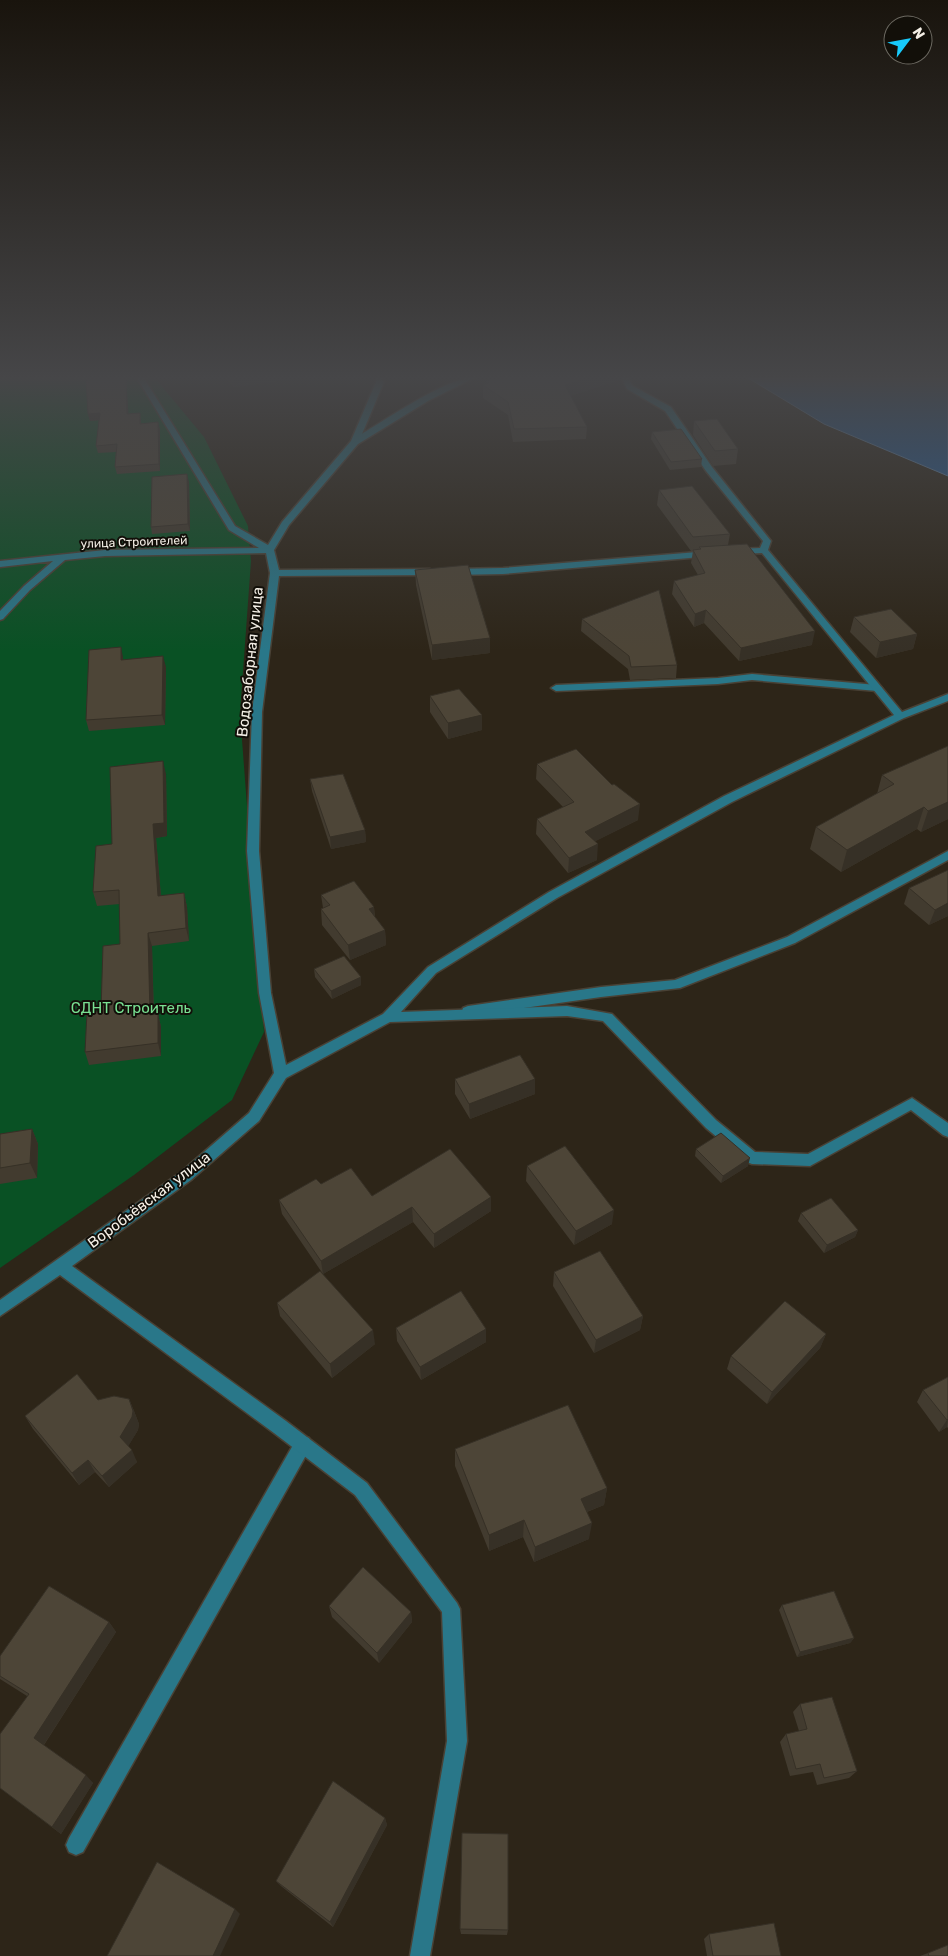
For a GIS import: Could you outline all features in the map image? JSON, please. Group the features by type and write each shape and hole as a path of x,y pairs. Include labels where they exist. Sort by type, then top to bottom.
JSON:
{"street":[{"path":"196,469 232,528 270,550 290,517 330,469"},
{"path":"709,469 767,541 764,550"},
{"name":"улица Строителей","path":"0,564 105,553 270,550"},
{"name":"Водозаборная улица","path":"270,550 275,573 257,712 253,851 265,993 281,1074"},
{"path":"275,573 503,571 764,550"},
{"path":"764,550 900,716"},
{"path":"0,617 27,588 62,558"},
{"path":"556,688 718,681 752,677 877,688"},
{"path":"281,1074 388,1017 432,970 553,895 728,799 900,716 948,697"},
{"path":"446,1015 601,992 676,985 791,940 948,855"},
{"path":"388,1017 567,1011 607,1017 711,1124 752,1158 810,1160 912,1103 948,1131"},
{"name":"Воробьёвская улица","path":"0,1309 186,1176 254,1117 281,1074"},
{"path":"60,1266 303,1444 361,1489 450,1610 457,1741 420,1956"},
{"path":"76,1845 303,1444"}],"green space":[{"name":"СДНТ Строитель","path":"0,469 220,469 248,526 251,561 240,713 264,1032 232,1100 134,1175 0,1268"}],"water":[{"path":"932,469 948,469 948,476"}],"building":[{"path":"187,474 188,524 151,527 152,477"},
{"path":"692,486 730,534 693,537 659,490"},
{"path":"747,544 815,631 741,648 706,610 695,614 674,581 705,573 693,550 701,549 699,547"},
{"path":"468,565 490,638 432,645 415,570"},
{"path":"659,590 677,665 631,667 629,656 582,619"},
{"path":"891,609 917,634 880,642 854,617"},
{"path":"121,647 121,660 163,656 162,715 86,720 89,650"},
{"path":"459,689 482,715 448,723 430,696"},
{"path":"948,746 948,802 928,811 924,807 847,850 816,827 894,784 882,775"},
{"path":"576,749 612,785 614,784 640,804 585,832 598,844 569,858 537,819 574,802 537,764"},
{"path":"163,761 164,823 153,824 158,896 184,893 186,928 148,933 150,1015 158,1014 158,1043 85,1052 87,1012 101,1011 103,946 120,944 119,890 93,892 96,846 112,844 110,767"},
{"path":"343,774 365,830 330,837 310,779"},
{"path":"948,870 948,903 935,910 909,888"},
{"path":"354,881 374,907 369,909 385,930 348,945 321,909 330,905 321,895"},
{"path":"344,956 361,977 331,991 314,969"},
{"path":"520,1055 535,1079 469,1104 455,1079"},
{"path":"32,1129 30,1163 0,1168 0,1134"},
{"path":"721,1133 750,1158 723,1176 696,1149"},
{"path":"565,1146 614,1210 576,1231 527,1166"},
{"path":"450,1149 491,1197 434,1234 412,1207 321,1261 279,1200 316,1179 321,1184 351,1168 372,1196"},
{"path":"831,1198 858,1230 827,1245 801,1213"},
{"path":"600,1251 643,1316 596,1340 554,1272"},
{"path":"320,1271 373,1330 330,1364 277,1303"},
{"path":"461,1291 486,1329 420,1367 396,1328"},
{"path":"785,1301 826,1334 772,1392 731,1356"},
{"path":"77,1374 98,1400 114,1396 129,1399 133,1411 132,1417 120,1437 132,1450 102,1476 88,1460 72,1473 25,1416"},
{"path":"948,1377 948,1419 947,1420 923,1390"},
{"path":"568,1405 607,1488 581,1499 592,1523 535,1547 524,1520 489,1535 455,1449"},
{"path":"363,1567 411,1612 377,1653 329,1606"},
{"path":"49,1586 109,1622 34,1738 86,1775 52,1827 0,1788 0,1734 29,1694 0,1676 0,1656"},
{"path":"834,1591 854,1638 800,1652 782,1605"},
{"path":"832,1697 857,1771 824,1778 820,1764 796,1769 786,1734 807,1729 800,1704"},
{"path":"333,1781 385,1818 330,1922 276,1881"},
{"path":"462,1833 508,1834 508,1930 460,1929"},
{"path":"157,1862 235,1909 213,1956 107,1956"},
{"path":"774,1923 781,1956 713,1956 709,1934"},
{"path":"948,1945 948,1956 929,1956 928,1953"}]}
